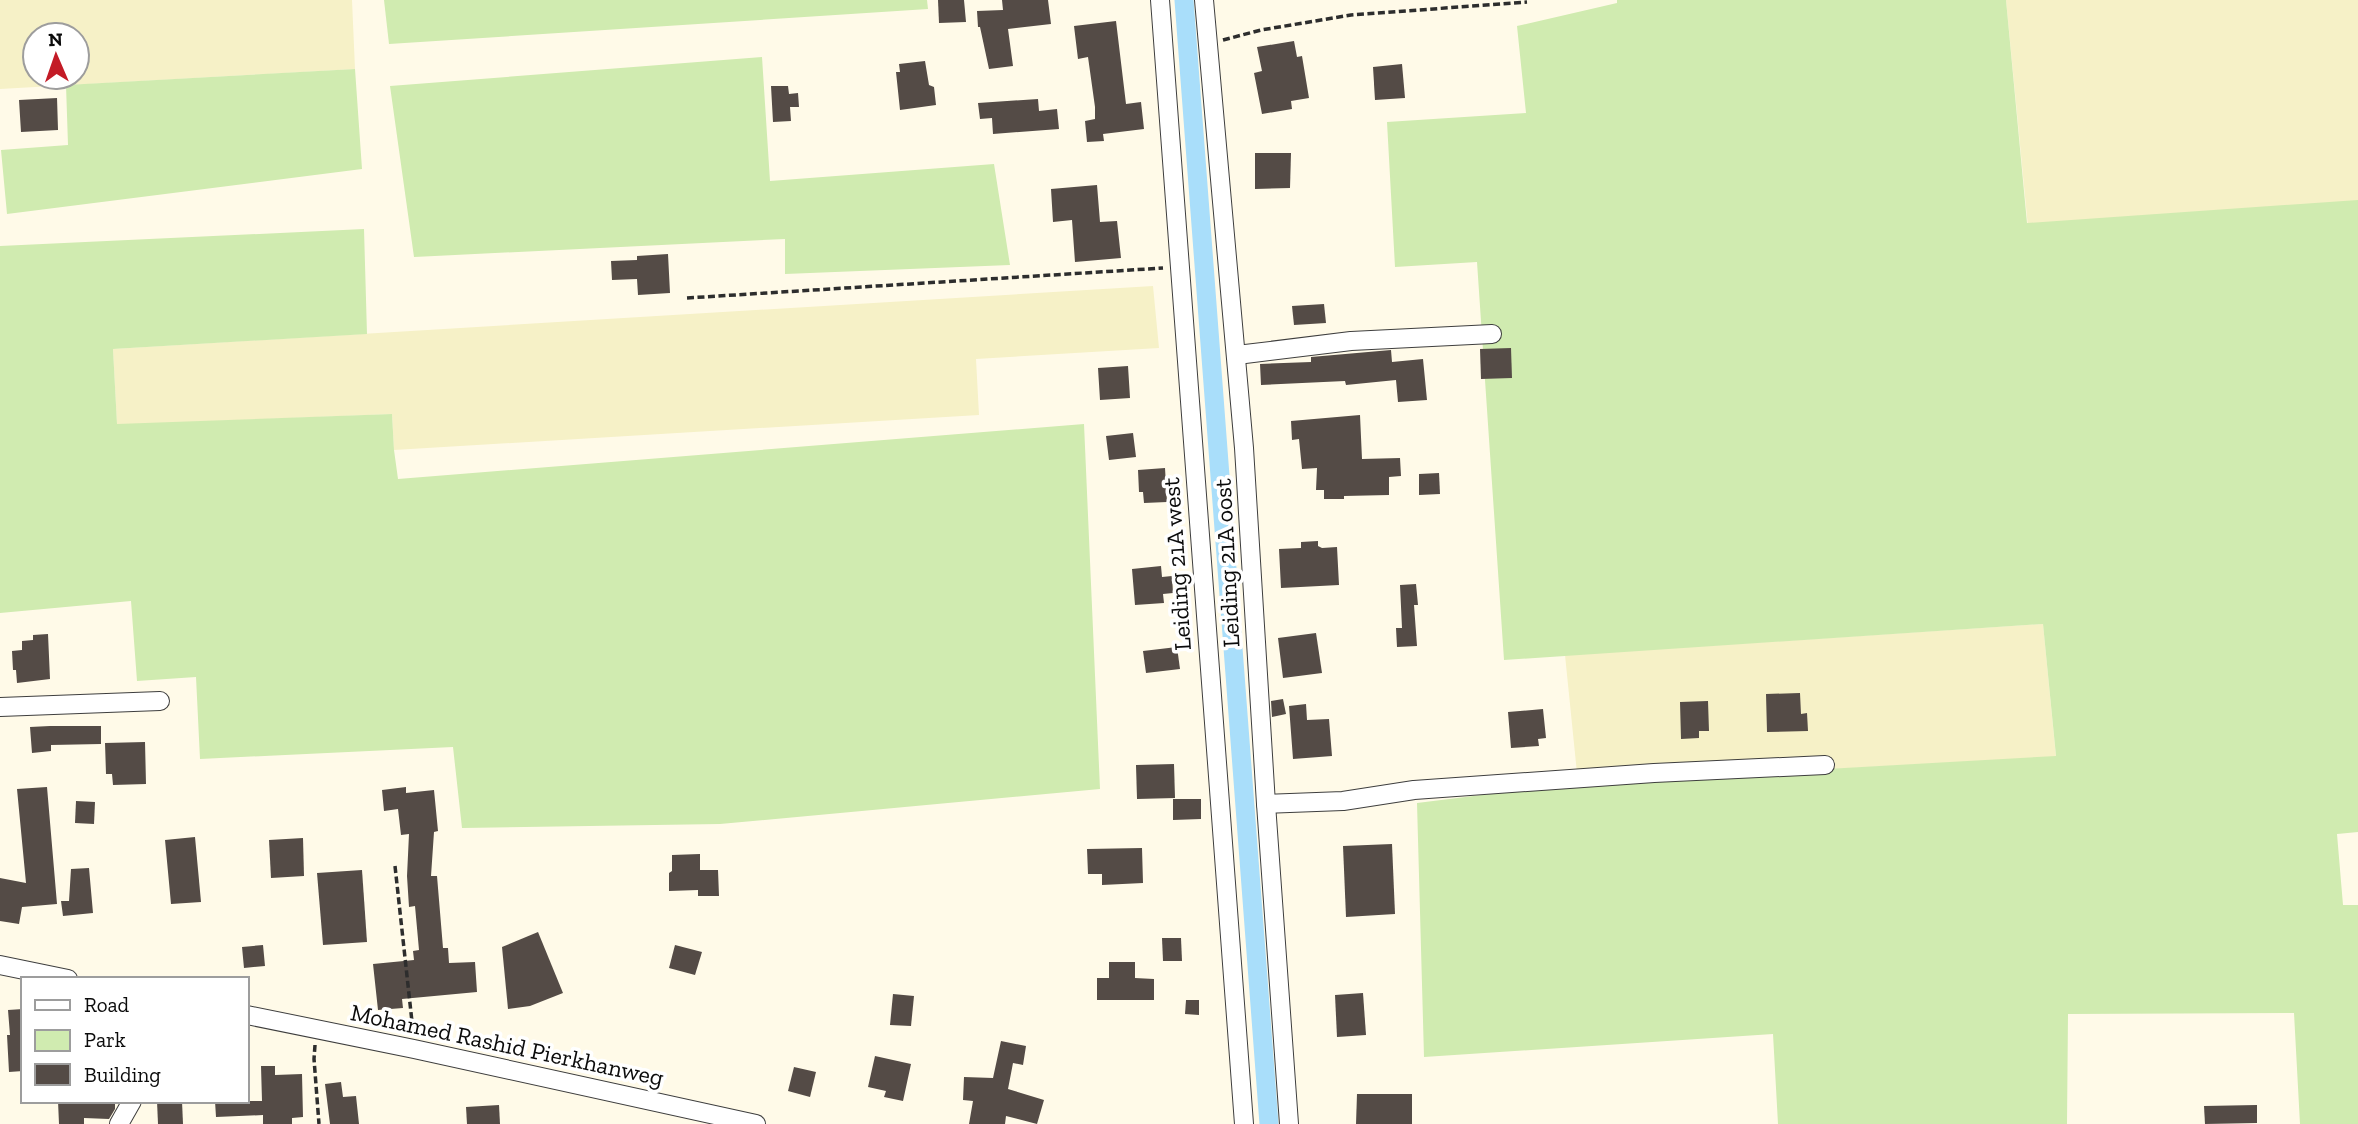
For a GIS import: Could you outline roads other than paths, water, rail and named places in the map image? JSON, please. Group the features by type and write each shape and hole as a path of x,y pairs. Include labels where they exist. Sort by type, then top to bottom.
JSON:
{"street":[{"name":"Leiding 21A west","path":"1160,0 1244,1124"},
{"name":"Leiding 21A oost","path":"1204,0 1237,355 1289,1124"},
{"path":"1237,355 1351,341 1492,334"},
{"path":"0,707 160,701"},
{"path":"1266,804 1343,801 1414,790 1825,765"},
{"path":"0,965 58,977"},
{"name":"Mohamed Rashid Pierkhanweg","path":"248,1015 756,1124"},
{"path":"119,1124 131,1103"}],"waterway":[{"path":"1184,0 1269,1124"}]}
